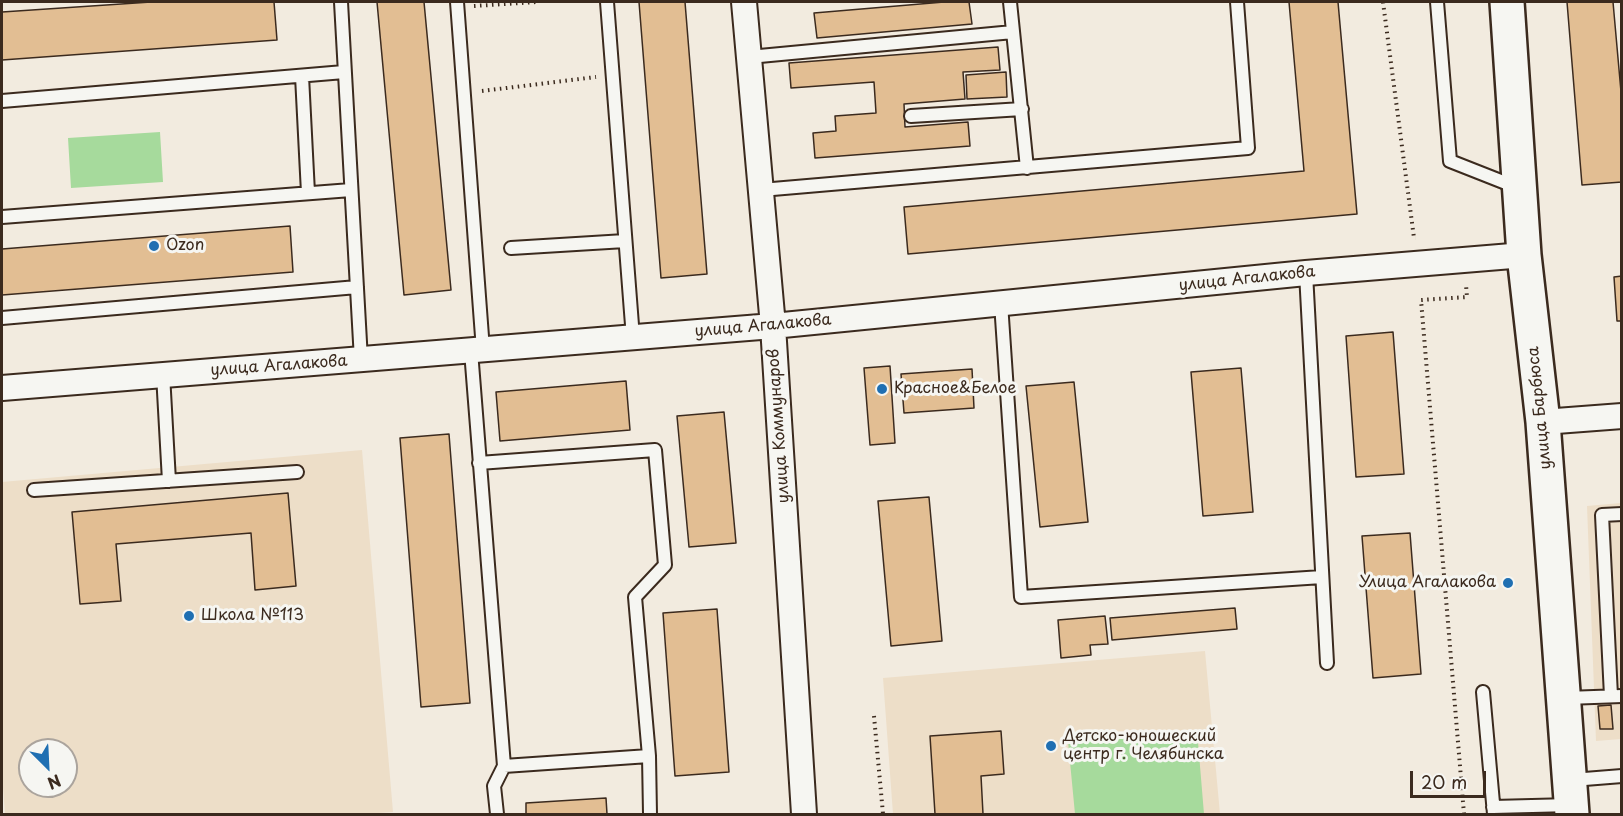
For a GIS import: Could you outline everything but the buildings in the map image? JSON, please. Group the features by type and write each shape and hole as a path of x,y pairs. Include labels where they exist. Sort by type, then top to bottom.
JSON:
{"street":[{"name":"улица Коммунаров","path":"744,2 773,326 804,814"},
{"name":"улица Барбюса","path":"1507,2 1524,255 1543,422 1571,800"},
{"name":"улица Агалакова","path":"2,388 773,326 1306,273 1524,255"},
{"path":"1543,422 1622,416"}],"lane":[{"path":"341,2 361,360"},
{"path":"606,2 633,338"},
{"path":"1010,2 1027,168"},
{"path":"761,190 1248,148 1237,2"},
{"path":"1437,2 1450,161 1520,188"},
{"path":"457,4 464,93 477,351 479,463 504,766 494,786 497,814"},
{"path":"749,57 1014,32"},
{"path":"2,100 344,72"},
{"path":"302,76 308,193"},
{"path":"911,116 1022,109"},
{"path":"2,217 351,190"},
{"path":"511,248 625,242"},
{"path":"1306,273 1327,663"},
{"path":"2,318 357,287"},
{"path":"1001,303 1021,597 1322,577"},
{"path":"163,374 170,481"},
{"path":"479,463 655,450 665,565 634,597 649,756 650,814"},
{"path":"33,490 297,472"},
{"path":"1564,698 1616,696 1602,515 1622,514"},
{"path":"1483,692 1493,811 1571,800 1622,776"},
{"path":"504,766 649,756"}],"path":[{"path":"457,4 536,2"},
{"path":"1383,2 1414,238 1424,238"},
{"path":"464,93 612,75"},
{"path":"1464,814 1421,300 1467,297 1465,260"},
{"path":"874,716 883,814"}],"shaded area":[{"name":"Школа №113","path":"362,450 393,812 364,814 5,814 2,774 2,482"},
{"path":"1621,503 1621,739 1596,741 1587,506"},
{"name":"Детско-юношеский центр г. Челябинска","path":"1205,651 1220,814 893,814 883,678"}],"green space":[{"path":"160,132 163,182 71,188 68,138"},
{"path":"1197,730 1204,814 1075,814 1068,741"}],"place":[{"name":"Ozon","path":"154,246"},
{"name":"Красное&Белое","path":"882,389"},
{"name":"Улица Агалакова","path":"1508,583"},
{"name":"Школа №113","path":"189,616"},
{"name":"Детско-юношеский центр г. Челябинска","path":"1051,746"}]}
